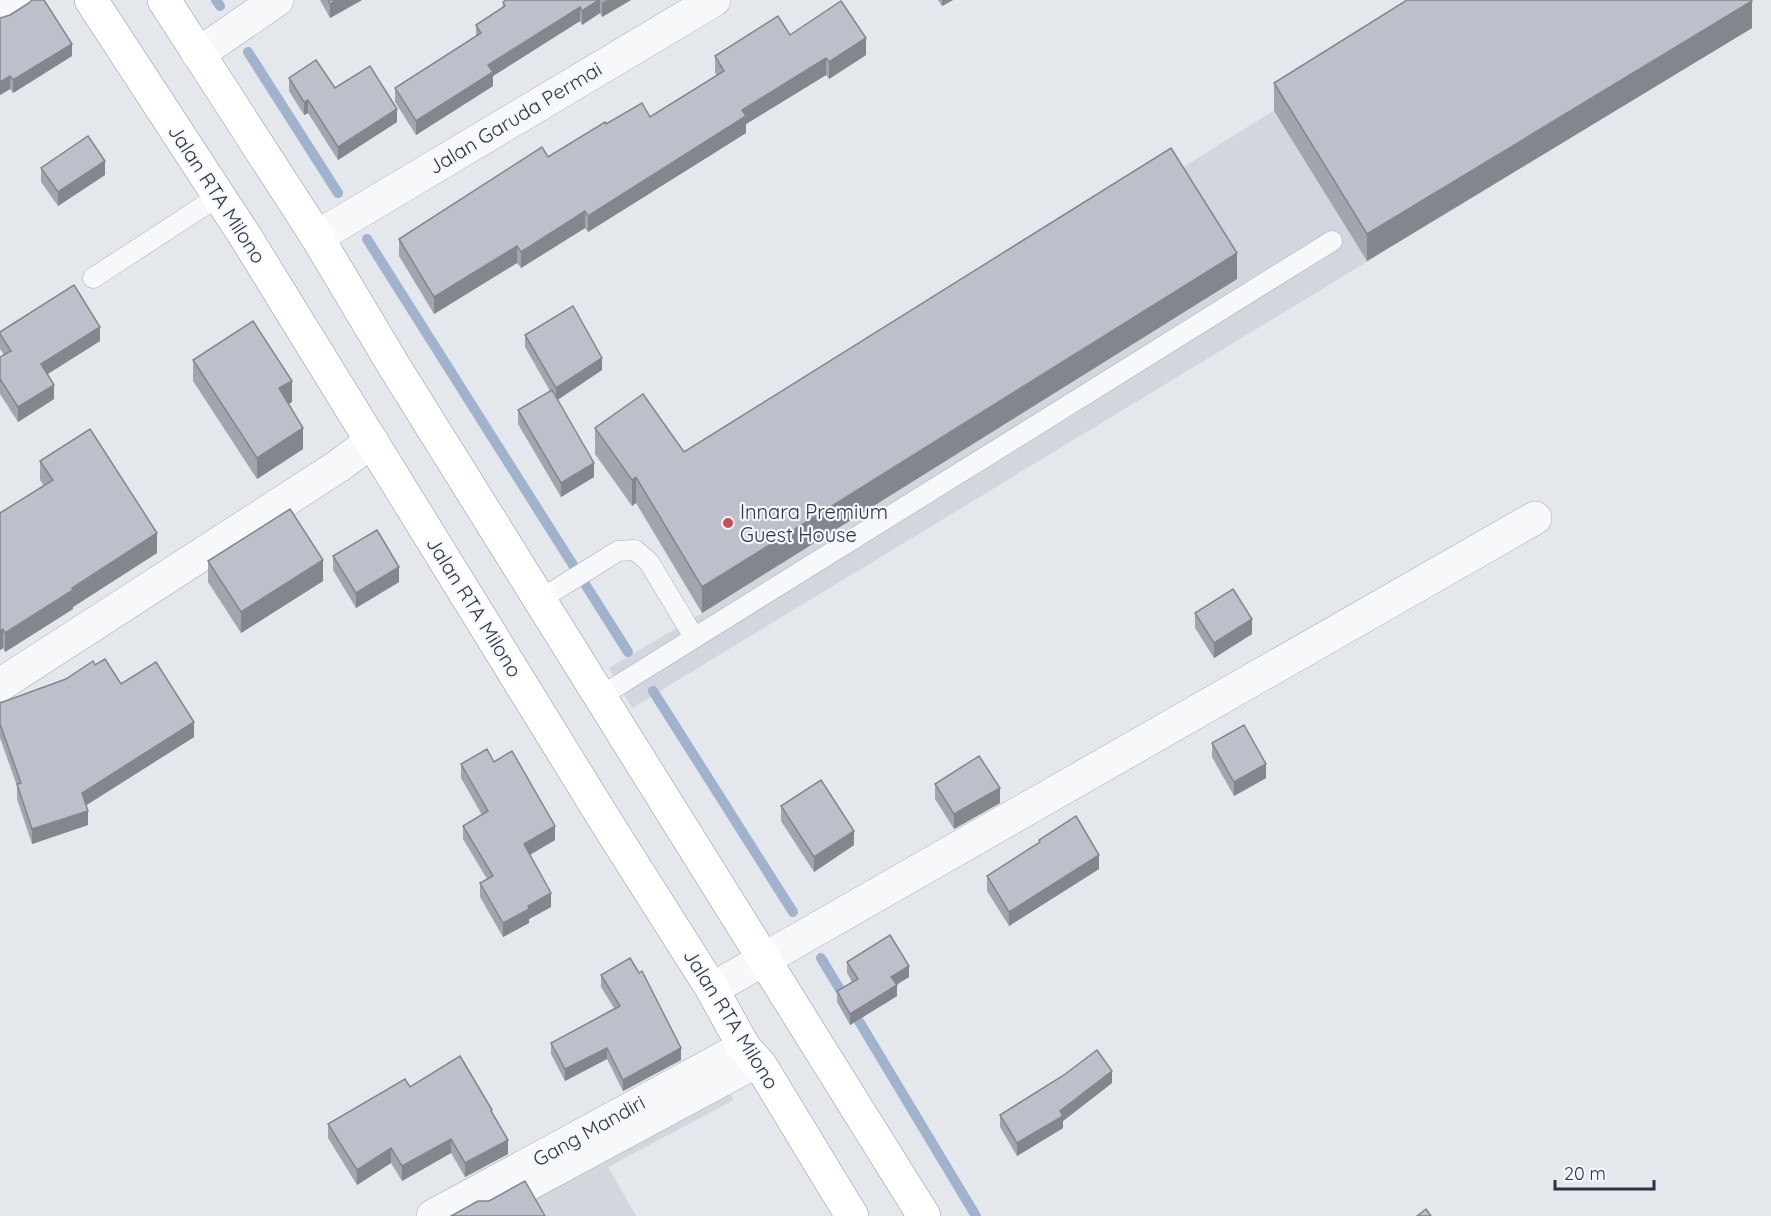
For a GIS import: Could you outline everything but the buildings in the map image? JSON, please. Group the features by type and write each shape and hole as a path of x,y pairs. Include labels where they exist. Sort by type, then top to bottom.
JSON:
{"highway":[{"name":"Jalan RTA Milono","path":"91,0 219,196 852,1216"},
{"path":"164,0 317,237 394,366 924,1216"}],"street":[{"path":"0,12 19,0"},
{"path":"198,54 277,0"},
{"name":"Jalan Garuda Permai","path":"317,237 714,0"},
{"path":"0,685 337,467 372,441"},
{"path":"712,989 1535,518"},
{"name":"Gang Mandiri","path":"434,1216 752,1056"}],"lane":[{"path":"93,278 219,196"},
{"path":"601,696 1332,241"},
{"path":"541,599 618,551 635,550 649,562 694,637"},
{"path":"483,1216 752,1056"}],"shaded area":[{"path":"1450,0 1733,0 1752,28 632,708 609,668 818,540 1171,175"},
{"path":"716,1070 734,1100 608,1167 636,1216 448,1216"}],"waterway":[{"path":"216,0 220,6"},
{"path":"248,52 338,193"},
{"path":"367,239 628,652"},
{"path":"653,691 793,912"},
{"path":"821,958 976,1216"}],"place":[{"name":"Innara Premium Guest House","path":"728,523"}]}
